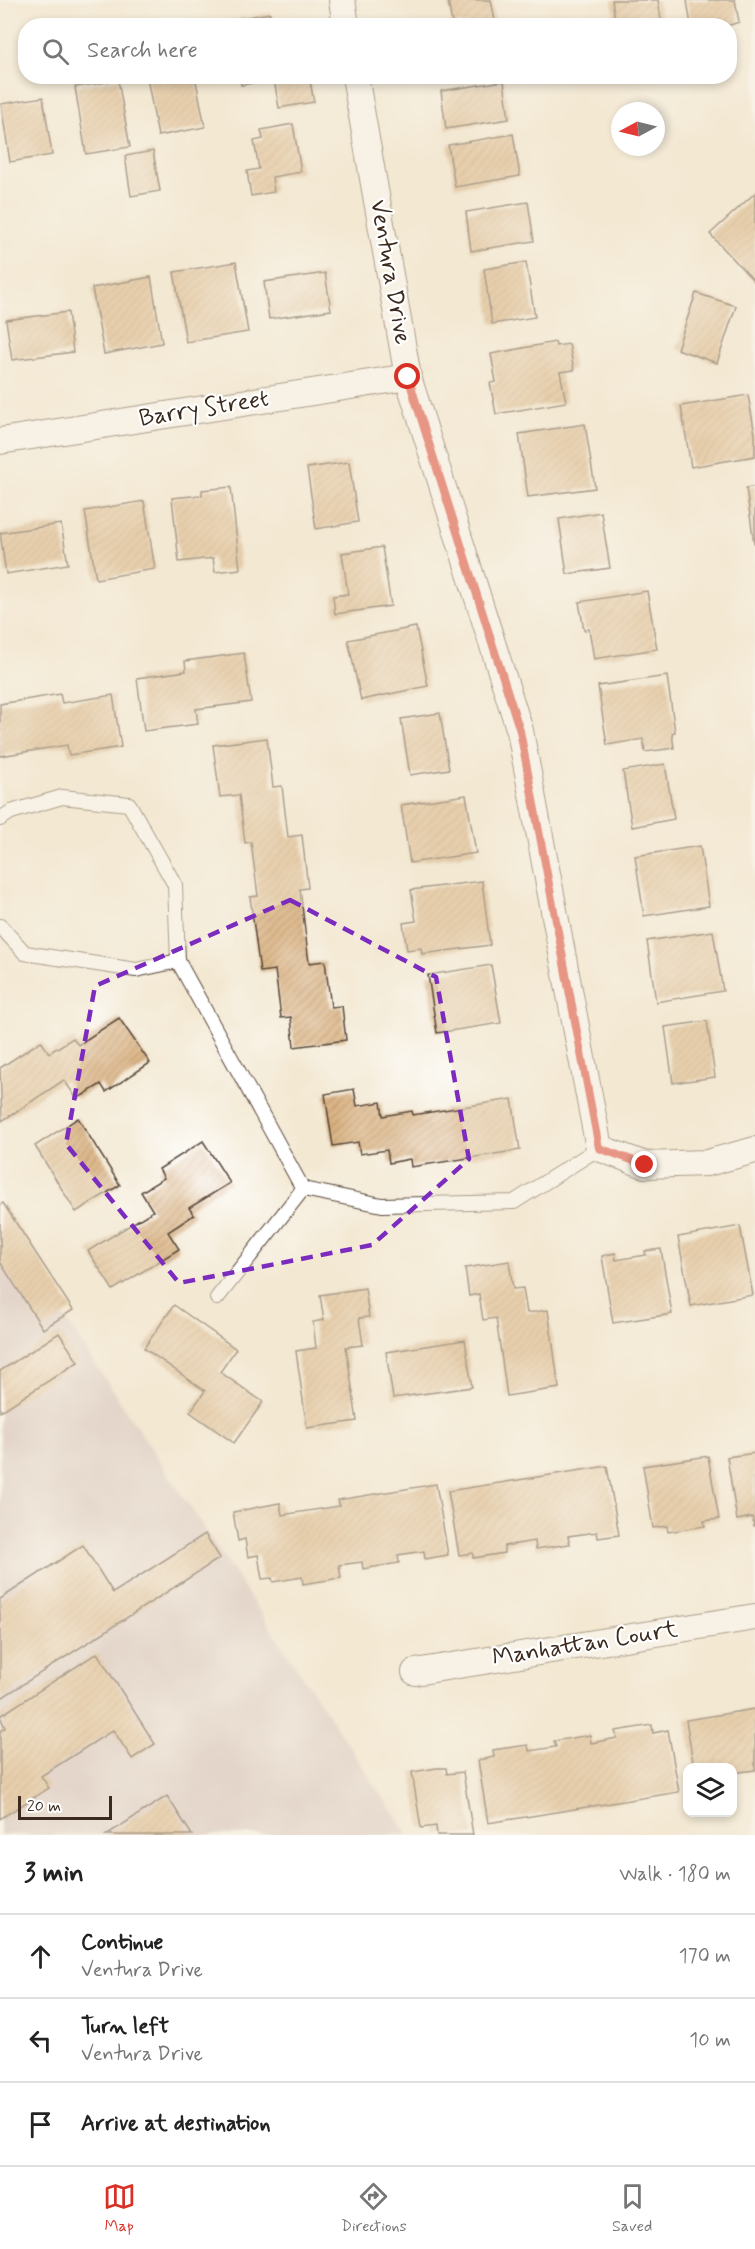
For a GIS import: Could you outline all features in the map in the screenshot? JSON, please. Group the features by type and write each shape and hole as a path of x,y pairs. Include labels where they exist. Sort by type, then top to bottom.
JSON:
{"street":[{"path":"342,0 345,18"},
{"name":"Ventura Drive","path":"356,84 408,377 520,731 599,1148"},
{"name":"Barry Street","path":"0,441 408,377"},
{"path":"599,1148 645,1165 707,1163 755,1150"},
{"name":"Manhattan Court","path":"415,1672 755,1617"}],"lane":[{"path":"0,819 11,812 62,797 129,804 175,885 178,961 303,1189 382,1205 514,1202 599,1148"},
{"path":"0,926 25,952 136,970 178,961"},
{"path":"217,1298 303,1189"}],"highlighted area":[{"path":"290,900 436,977 469,1159 372,1245 179,1283 66,1144 95,986"}],"shaded area":[{"path":"0,1221 408,1835 0,1835"}],"building":[{"path":"448,0 491,0 494,18 451,18"},
{"path":"612,0 658,0 661,18 615,18"},
{"path":"687,0 735,0 739,22 737,23 737,18 690,18"},
{"path":"270,13 271,18 243,18"},
{"path":"119,84 130,147 86,154 75,87"},
{"path":"148,84 197,84 205,127 158,136"},
{"path":"275,84 311,84 314,102 279,108"},
{"path":"485,84 504,84 509,119 446,129 441,91"},
{"path":"43,97 52,155 10,162 1,104"},
{"path":"293,124 301,172 272,177 274,192 251,196 247,171 259,169 254,141 263,139 261,130"},
{"path":"513,134 520,176 455,187 448,145"},
{"path":"153,151 160,191 131,196 125,156"},
{"path":"755,193 755,282 710,234"},
{"path":"528,202 534,241 471,251 466,212"},
{"path":"236,262 248,332 186,342 174,272"},
{"path":"526,262 535,317 492,324 484,269"},
{"path":"325,273 331,310 269,319 264,282"},
{"path":"151,277 162,343 104,354 92,288"},
{"path":"696,293 736,306 717,363 677,349"},
{"path":"68,312 73,352 12,360 6,320"},
{"path":"555,342 556,346 569,344 574,370 560,372 566,402 496,414 490,383 496,382 491,354"},
{"path":"748,395 755,434 755,456 691,467 681,406"},
{"path":"585,424 595,488 528,497 519,434"},
{"path":"349,462 358,522 316,529 307,468"},
{"path":"755,486 755,543 754,543 746,488"},
{"path":"231,487 240,569 215,572 213,558 179,562 172,498 202,495 202,490"},
{"path":"144,501 155,569 96,579 85,511"},
{"path":"601,512 610,568 567,574 559,519"},
{"path":"61,524 68,564 6,574 0,533"},
{"path":"382,547 391,606 335,614 333,596 348,594 342,553"},
{"path":"647,591 657,649 594,659 589,629 584,630 579,602"},
{"path":"416,627 428,686 361,700 348,640"},
{"path":"244,653 251,702 196,709 198,724 144,731 137,678 186,671 185,661"},
{"path":"667,676 675,732 672,733 674,748 645,752 643,739 607,745 598,686"},
{"path":"60,694 62,703 113,695 121,747 69,755 67,745 0,756 0,704"},
{"path":"440,713 449,769 410,775 401,719"},
{"path":"267,738 273,787 282,786 288,837 302,835 308,888 300,889 309,963 325,961 331,1007 342,1006 346,1040 294,1047 291,1017 281,1018 275,970 260,972 250,897 258,896 251,842 245,843 239,795 220,797 213,745"},
{"path":"665,764 674,819 632,827 623,771"},
{"path":"466,795 476,853 410,863 401,805"},
{"path":"700,846 709,906 644,916 635,856"},
{"path":"482,881 490,945 422,954 421,948 407,950 403,923 416,921 411,890"},
{"path":"713,931 723,991 656,1002 647,941"},
{"path":"491,965 501,1023 437,1033 428,975"},
{"path":"119,1018 150,1063 106,1092 101,1084 77,1099 64,1080 2,1121 0,1068 41,1041 49,1053 73,1038 78,1045"},
{"path":"707,1021 715,1077 673,1083 665,1027"},
{"path":"354,1089 357,1106 381,1102 383,1116 412,1111 413,1115 512,1099 520,1150 411,1167 410,1159 389,1163 387,1150 360,1154 358,1142 333,1146 325,1094"},
{"path":"78,1118 120,1185 76,1212 35,1146"},
{"path":"203,1141 230,1183 189,1208 194,1215 168,1232 179,1249 113,1290 88,1251 153,1211 141,1192 164,1178 159,1169"},
{"path":"3,1203 73,1310 43,1329 0,1262 0,1205"},
{"path":"740,1226 753,1295 691,1306 678,1237"},
{"path":"661,1249 672,1314 613,1323 602,1256 615,1253 616,1260 646,1255 645,1251"},
{"path":"509,1261 513,1289 523,1288 527,1313 548,1310 559,1388 507,1396 496,1318 483,1320 479,1294 469,1296 465,1268"},
{"path":"365,1288 369,1317 359,1318 363,1345 346,1347 357,1421 307,1428 296,1351 316,1348 313,1322 324,1320 320,1295"},
{"path":"174,1305 236,1349 220,1372 263,1402 234,1443 190,1412 205,1391 144,1348"},
{"path":"59,1333 78,1362 0,1412 0,1371"},
{"path":"465,1340 472,1387 393,1398 386,1352"},
{"path":"755,1453 754,1526 752,1517 737,1520 727,1457"},
{"path":"708,1456 719,1519 704,1521 705,1526 668,1532 667,1526 653,1528 643,1466"},
{"path":"607,1466 619,1535 598,1538 597,1532 568,1536 570,1544 536,1549 535,1541 504,1546 504,1553 473,1558 473,1553 459,1555 448,1491"},
{"path":"436,1484 448,1555 425,1559 424,1551 398,1555 399,1563 363,1569 362,1562 339,1565 341,1578 303,1584 302,1577 273,1582 272,1578 262,1579 258,1555 248,1557 245,1539 238,1541 233,1512 280,1503 282,1515 340,1506 338,1500"},
{"path":"205,1534 220,1558 0,1699 0,1599 83,1545 113,1593"},
{"path":"97,1653 155,1744 132,1759 113,1730 41,1776 49,1788 0,1819 0,1731 5,1728 0,1716"},
{"path":"755,1709 755,1770 737,1772 737,1763 693,1763 686,1720"},
{"path":"652,1725 653,1733 668,1730 679,1792 488,1823 478,1760 494,1757 493,1750 528,1745 529,1751 556,1747 554,1741 590,1735 591,1743 617,1738 615,1731"},
{"path":"446,1768 447,1774 463,1772 473,1835 437,1835 436,1826 421,1828 412,1772"},
{"path":"167,1796 192,1835 106,1835"}],"route":[{"path":"408,377 520,731 599,1148 645,1165"}]}
